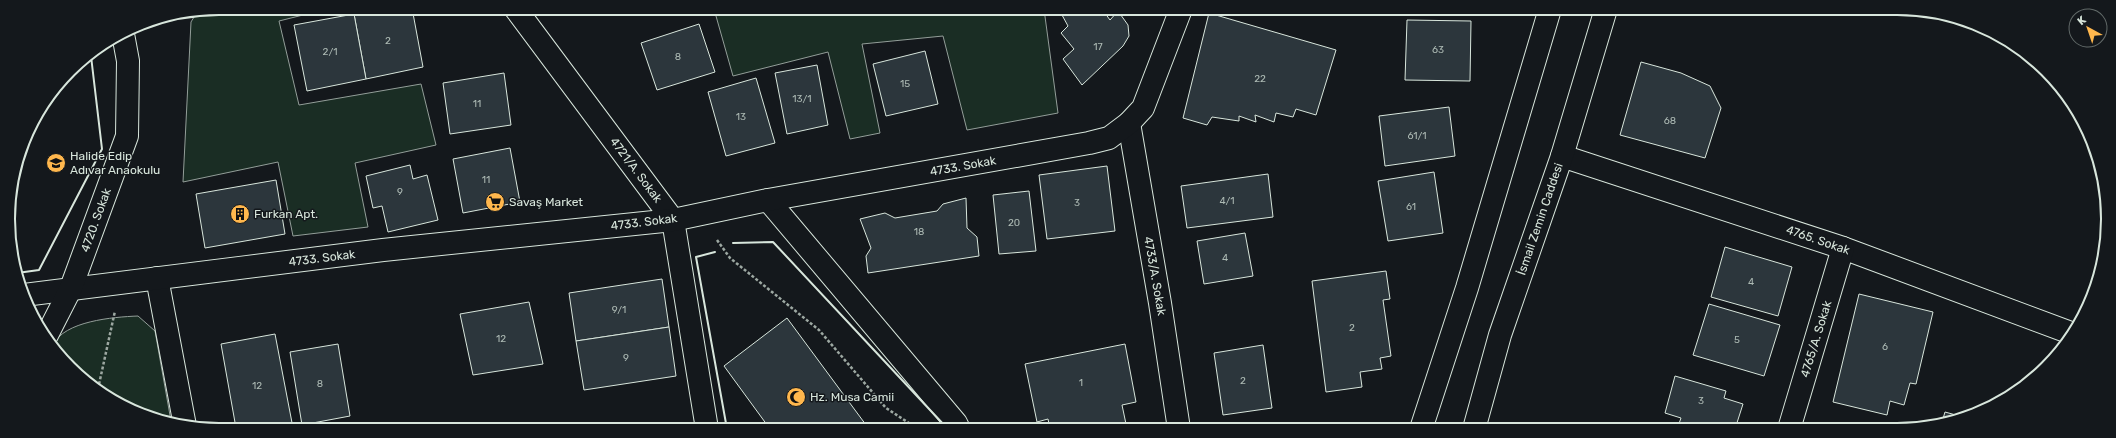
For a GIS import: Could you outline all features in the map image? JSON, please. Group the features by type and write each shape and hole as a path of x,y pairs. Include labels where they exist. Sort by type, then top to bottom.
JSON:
{"street":[{"name":"4721/A. Sokak","path":"520,15 673,220 706,423"},
{"name":"4733. Sokak","path":"30,294 390,250 673,220 768,200 1089,144 1109,138 1129,123 1143,108 1179,15"},
{"path":"1423,423 1467,288 1548,15"},
{"name":"İsmail Zemin Caddesi","path":"1476,423 1500,335 1562,156 1604,15"},
{"name":"4720. Sokak","path":"49,332 71,288 128,136 128,61 124,39"},
{"name":"4733/A. Sokak","path":"1129,123 1160,303 1178,423"},
{"name":"4765. Sokak","path":"1562,156 1843,248 2067,332"},
{"path":"768,200 956,423"},
{"name":"4765/A. Sokak","path":"1791,423 1843,248"},
{"path":"157,278 184,420"}],"path":[{"path":"698,214 730,258 819,330 886,408 909,423"},
{"path":"99,384 121,282"}],"green space":[{"path":"206,15 303,15 279,21 299,105 421,84 436,145 355,163 368,227 293,236 278,162 183,182 191,22 194,17"},
{"path":"716,15 1045,15 1058,113 967,130 943,36 862,44 880,133 850,139 828,52 733,76"},
{"path":"138,316 155,331 170,417 153,412 129,402 106,389 84,372 56,341 67,330 90,322"}],"building":[{"path":"354,15 413,15 423,67 366,79"},
{"path":"354,15 366,79 307,91 294,25"},
{"path":"1062,15 1106,15 1110,20 1114,15 1121,15 1128,25 1129,36 1123,46 1082,85 1063,59 1074,49 1061,33 1068,26"},
{"path":"1209,15 1216,15 1336,50 1316,115 1296,109 1293,117 1276,113 1274,122 1255,115 1256,122 1239,116 1239,121 1212,117 1207,125 1183,118"},
{"path":"1407,20 1471,21 1470,81 1405,80"},
{"path":"699,24 715,72 657,90 641,43"},
{"path":"925,51 938,104 886,116 873,64"},
{"path":"1641,62 1681,73 1710,86 1721,108 1705,158 1620,135"},
{"path":"817,65 828,125 787,134 775,73"},
{"path":"504,73 511,125 450,134 443,83"},
{"path":"756,78 775,143 726,156 708,92"},
{"path":"1449,107 1455,156 1385,166 1379,116"},
{"path":"510,148 520,202 463,213 453,159"},
{"path":"410,165 413,179 427,175 438,220 388,232 382,206 373,208 366,176"},
{"path":"1107,166 1115,231 1047,239 1039,175"},
{"path":"1434,172 1443,233 1388,241 1378,181"},
{"path":"1268,174 1273,217 1187,228 1181,186"},
{"name":"Furkan Apt.","path":"276,180 285,234 205,248 196,194"},
{"path":"1029,191 1036,251 999,254 993,195"},
{"path":"966,198 967,228 977,237 979,256 868,273 866,256 871,248 860,219 885,213 895,218 937,211 943,204"},
{"path":"1245,233 1253,276 1204,284 1197,241"},
{"path":"1725,247 1792,267 1778,316 1711,297"},
{"path":"1386,271 1390,299 1383,300 1391,356 1380,358 1382,369 1360,372 1362,387 1326,392 1312,281"},
{"path":"662,279 669,327 576,341 569,293"},
{"path":"1859,294 1933,312 1916,384 1910,383 1904,405 1890,401 1887,415 1833,402"},
{"path":"529,302 543,364 473,375 460,314"},
{"path":"1709,304 1780,325 1764,376 1693,355"},
{"name":"Hz. Musa Camii","path":"787,318 865,423 766,423 724,366"},
{"path":"669,327 676,376 584,390 576,341"},
{"path":"275,334 292,423 235,423 221,344"},
{"path":"338,344 350,416 313,423 302,423 290,352"},
{"path":"1125,344 1136,402 1122,405 1126,423 1049,423 1048,419 1037,422 1025,364"},
{"path":"1263,345 1272,408 1223,415 1214,353"},
{"path":"1675,376 1726,391 1724,398 1743,404 1737,423 1679,423 1681,418 1665,413"},
{"path":"1945,412 1954,415 1950,416 1943,418"}],"wall":[{"path":"22,272 39,270 102,149 91,60"},
{"path":"733,243 773,242 942,423"},
{"path":"715,252 696,257 726,423"}],"place":[{"name":"Halide Edip Adıvar Anaokulu","path":"56,163"},
{"name":"Savaş Market","path":"495,202"},
{"name":"Furkan Apt.","path":"240,214"},
{"name":"Hz. Musa Camii","path":"796,397"}]}
